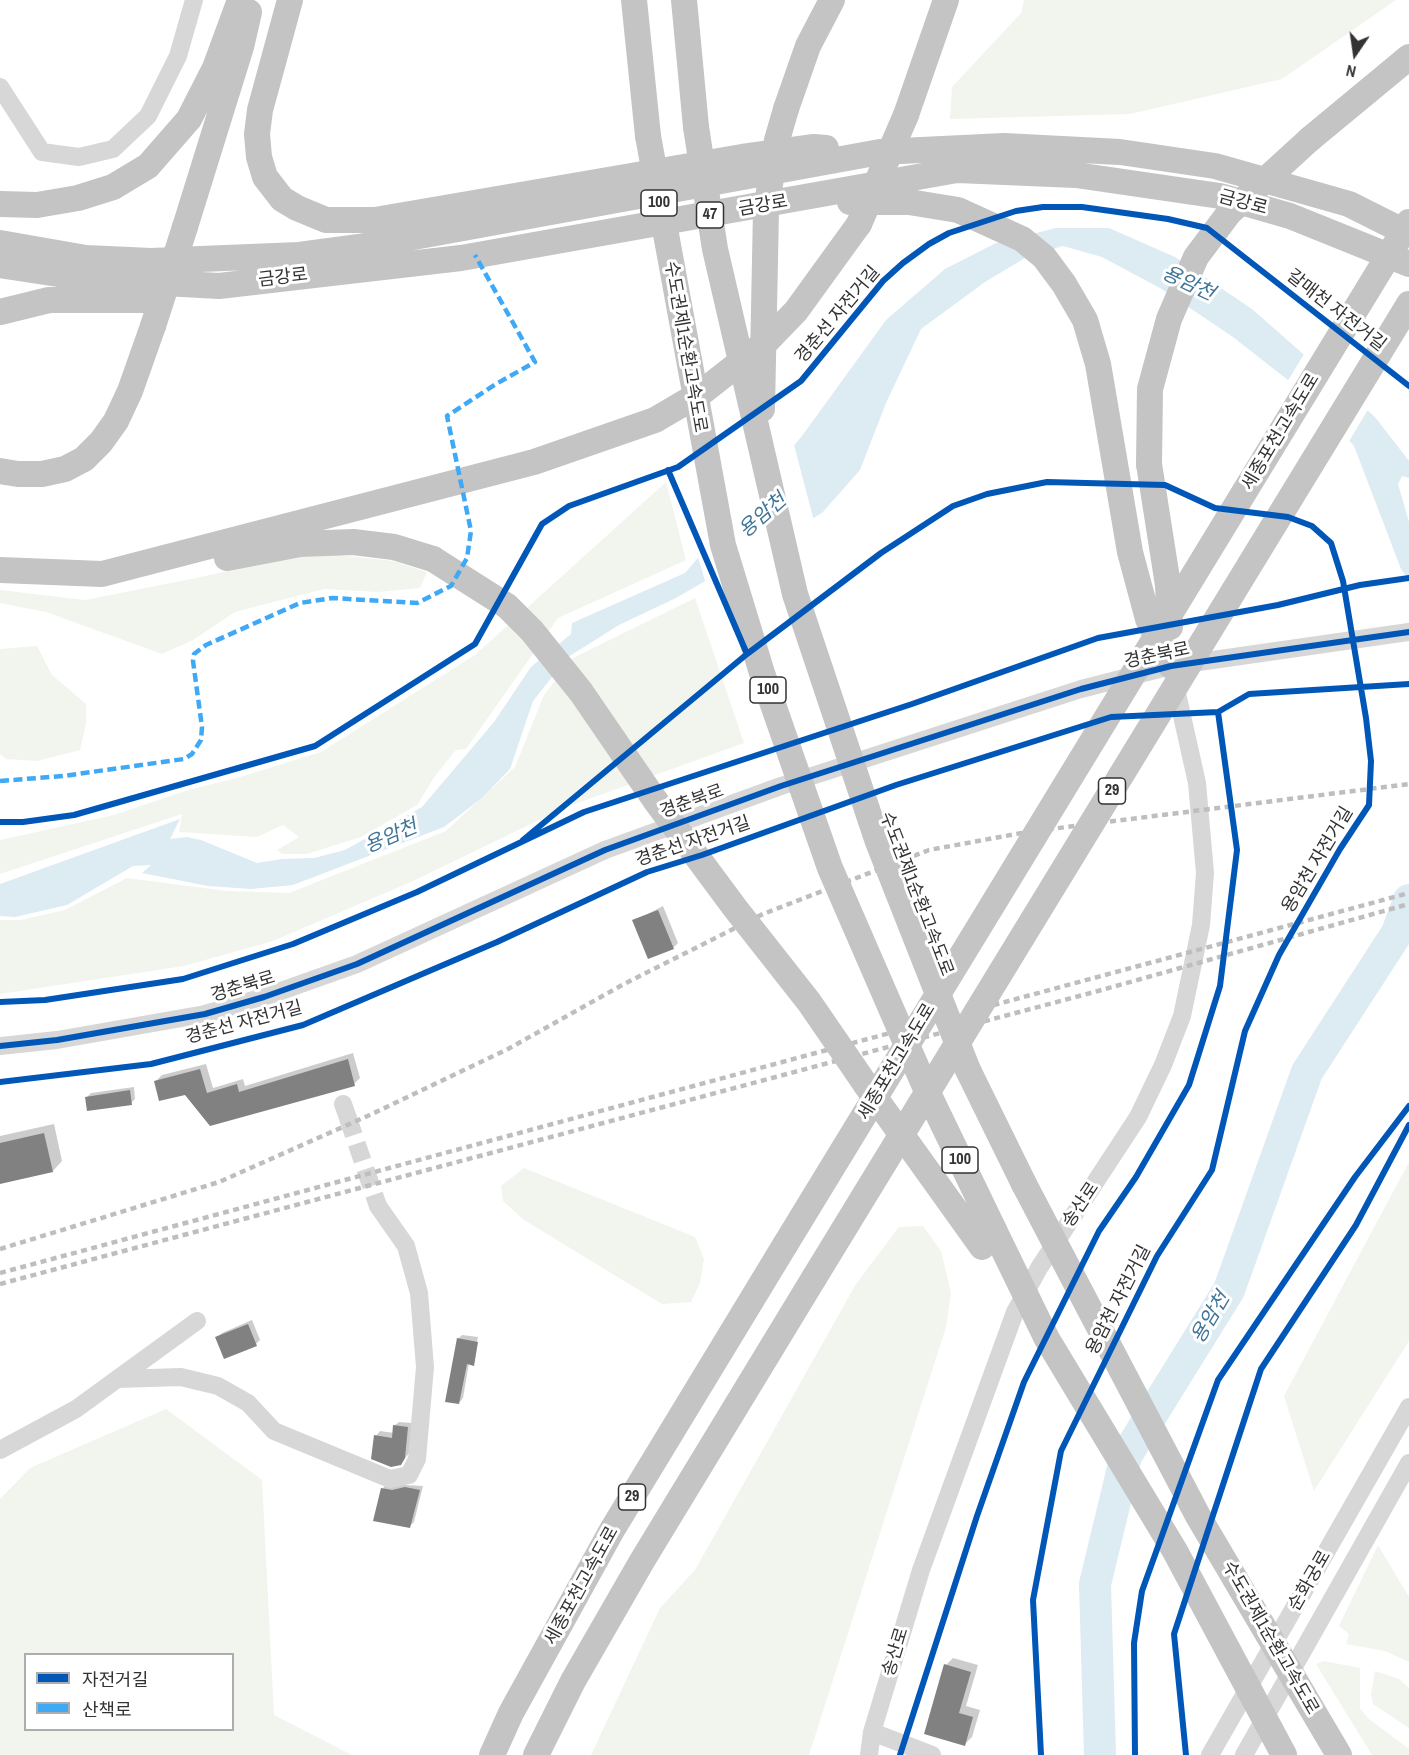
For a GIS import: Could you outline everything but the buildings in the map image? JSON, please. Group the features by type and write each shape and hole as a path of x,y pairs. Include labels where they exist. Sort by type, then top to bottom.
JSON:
{"highway":[{"path":"0,204 37,205 78,198 112,187 148,166 189,119 214,68 240,0"},
{"path":"0,471 42,474 65,469 84,459 101,442 116,421 130,391 185,227 241,48 251,0"},
{"path":"290,0 260,110 257,134 259,157 265,177 282,198 297,208 326,220 375,220 742,157 814,147 880,152"},
{"path":"623,0 638,56"},
{"name":"수도권제1순환고속도로","path":"634,0 648,135 723,545 762,673 830,867 988,1238 1175,1551 1284,1755"},
{"name":"수도권제1순환고속도로","path":"684,0 696,127 715,249 795,594 878,842 968,1070 1024,1184 1198,1516 1339,1755"},
{"path":"762,451 766,210 777,140 786,109 808,46 831,0"},
{"path":"102,574 534,462 655,420 701,393 766,342 796,311 859,224 906,115 946,0"},
{"path":"1171,666 1168,585 1149,464 1150,389 1169,319 1196,257 1229,213 1310,139 1409,57"},
{"name":"금강로","path":"0,243 86,258 151,261 299,255 359,247 880,152 1004,146 1120,152 1215,166 1348,204 1409,234"},
{"name":"금강로","path":"0,265 90,279 219,286 461,258 787,202 957,170 1076,175 1155,185 1254,204 1409,264"},
{"path":"787,202 909,202 966,213 1022,239 1044,257 1064,284 1084,320 1098,364 1130,552 1148,619 1171,666"},
{"path":"1348,204 1409,222"},
{"name":"세종포천고속도로","path":"492,1755 512,1713 612,1530 1409,222"},
{"path":"0,312 49,300 184,301 295,294 461,258"},
{"name":"29","path":"536,1755 573,1681 642,1561 1409,304"},
{"path":"0,570 102,574 234,557 300,544 353,542 394,547 433,559 507,606 532,631 581,692 655,801 809,1002 866,1085 988,1238"},
{"path":"0,565 27,572"}],"street":[{"path":"0,87 42,152 79,157 113,148 148,116 178,57 194,0"},
{"name":"경춘북로","path":"0,1046 57,1040 205,1014 264,997 357,964 605,850 781,786 1081,689 1171,666 1282,648 1409,632"},
{"name":"송산로","path":"861,1755 872,1732 921,1570 1015,1312 1038,1268 1138,1117 1163,1065 1182,1016 1201,925 1205,873 1197,783 1171,666"},
{"path":"117,1379 181,1377 218,1386 248,1403 274,1431 390,1479 409,1475 417,1460 424,1367 419,1293 406,1246 378,1206"},
{"path":"0,1450 76,1409 196,1321"},
{"name":"순화궁로","path":"1210,1755 1409,1407"},
{"name":"순화궁로","path":"1244,1755 1409,1463"},
{"path":"872,1732 932,1755"},
{"name":"송산로","path":"869,1755 872,1732"}],"shaded area":[{"path":"1024,0 1396,0 1282,79 1130,114 950,119 952,87 1021,13"},
{"path":"666,482 686,560 558,618 466,749 456,750 435,776 417,805 361,837 307,854 282,854 277,850 299,837 283,825 257,837 179,832 182,814 0,874 0,840 114,815 188,790 237,778 321,752 475,655"},
{"path":"311,552 393,561 427,572 420,588 378,592 324,589 235,612 193,640 162,654 46,612 0,603 0,590 85,600"},
{"path":"695,598 744,743 564,808 411,882 273,941 184,966 0,994 0,920 20,920 65,910 127,878 227,891 289,893 446,831 515,767 544,695 573,658"},
{"path":"37,646 52,675 86,704 86,724 80,750 37,761 6,759 0,754 0,649"},
{"path":"1409,1162 1409,1341 1314,1491 1284,1396"},
{"path":"524,1168 695,1237 704,1259 700,1283 691,1302 662,1304 524,1220 503,1201 501,1186"},
{"path":"923,1226 941,1251 951,1293 946,1327 809,1755 591,1755 660,1608 695,1570 856,1284 899,1227"},
{"path":"166,1409 262,1480 274,1715 352,1755 0,1755 0,1499 30,1468"},
{"path":"1378,1545 1409,1597 1409,1662 1385,1651 1346,1644 1349,1634 1339,1626"},
{"path":"1324,1661 1360,1668 1360,1709 1369,1719 1409,1749 1409,1755 1372,1755 1316,1664"},
{"path":"1375,1671 1399,1679 1409,1688 1409,1728 1373,1704 1371,1694"}],"water":[{"path":"1056,228 1109,228 1175,257 1252,309 1375,417 1409,461 1409,478 1402,476 1398,484 1409,522 1409,580 1401,569 1354,446 1312,399 1233,337 1160,288 1102,257 1063,246 1030,255 985,282 921,329 886,403 860,470 822,513 676,598 619,625 568,657 533,701 510,769 482,798 444,827 293,885 251,889 208,886 142,873 151,865 133,866 67,905 15,917 0,916 0,884 180,819 170,839 187,837 201,840 257,863 282,859 314,858 345,850 422,807 494,722 531,667 571,634 572,623 685,573 802,436 886,320 945,269 996,243"}],"pier":[{"path":"1306,351 1369,408 1348,443 1310,401 1287,382"},
{"path":"793,441 814,521 706,584 697,554"}],"waterway":[{"name":"용암천","path":"1100,1755 1095,1584 1126,1456 1229,1290 1307,1072 1397,933 1409,900"}],"tunnel":[{"path":"348,1118 378,1206"}],"railway":[{"path":"0,1249 219,1182 372,1114 508,1049 624,984 763,914 929,850 1027,832 1409,784"},
{"path":"0,1273 1409,893"},
{"path":"0,1284 1098,991 1409,904"}],"marked path":[{"path":"0,781 63,776 184,759 192,754 201,740 202,727 193,661 194,654 206,645 300,603 332,598 417,603 451,586 467,558 471,531 447,416 535,362 475,255"}],"cycle path":[{"name":"갈매천 자전거길","path":"0,822 23,822 74,815 315,746 475,644 542,524 569,506 678,467 801,381 883,281 903,263 949,233 1016,211 1043,207 1082,207 1168,219 1207,228 1409,386"},
{"path":"668,470 747,654"},
{"name":"용암천 자전거길","path":"523,840 747,654 881,553 953,506 987,494 1047,482 1165,485 1215,508 1288,517 1312,526 1331,543 1343,581 1366,718 1371,761 1369,805 1340,849 1279,955 1245,1031 1212,1170 1157,1256 1061,1451 1033,1600 1041,1755"},
{"path":"0,1002 45,1000 183,979 293,944 417,892 584,812 912,704 1098,638 1278,605 1360,585 1409,578"},
{"name":"경춘선 자전거길","path":"0,1046 57,1040 205,1014 264,997 357,964 605,850 781,786 1081,689 1171,666 1409,632"},
{"name":"경춘선 자전거길","path":"0,1082 151,1064 303,1025 497,942 647,872 702,855 896,785 1111,717 1218,712 1249,694 1409,684"},
{"path":"900,1755 977,1516 1024,1382 1099,1231 1136,1177 1189,1085 1220,986 1237,850 1218,712"},
{"path":"1135,1755 1134,1643 1142,1591 1218,1380 1355,1177 1409,1106"},
{"path":"1186,1755 1174,1634 1261,1369 1356,1225 1409,1125"}]}
